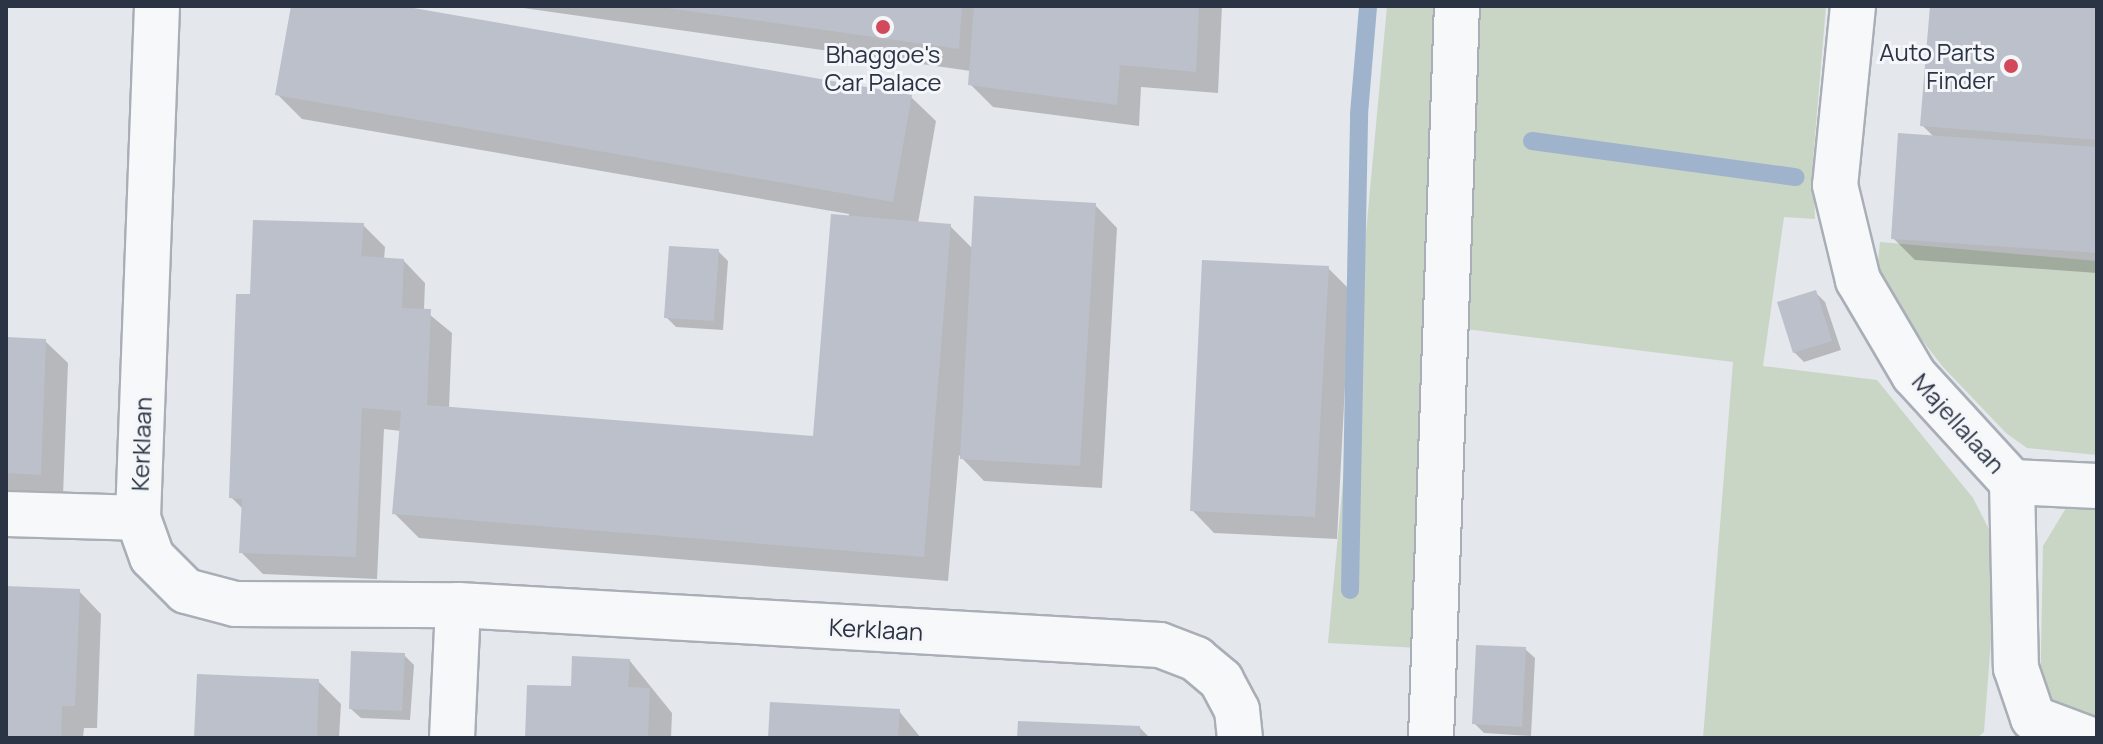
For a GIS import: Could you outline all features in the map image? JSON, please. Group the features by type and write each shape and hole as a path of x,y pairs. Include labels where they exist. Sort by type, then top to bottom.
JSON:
{"lane":[{"name":"Kerklaan","path":"157,6 138,518 152,557 186,591 235,604 458,605 1160,645 1196,659 1221,680 1237,710 1240,738"},
{"path":"1431,738 1457,6"},
{"name":"Majellalaan","path":"1853,6 1835,185 1858,280 1914,375 2012,482 2097,486"},
{"path":"2012,482 2016,668 2033,718 2086,738"},
{"path":"6,514 138,518"},
{"path":"452,738 458,605"}],"green space":[{"path":"1387,6 1826,6 1813,160 1815,219 1784,217 1763,366 1877,380 1973,498 1992,535 1996,573 1984,732 1977,738 1703,738 1733,362 1465,329 1460,559 1454,611 1436,649 1328,643"},
{"path":"1880,242 2097,261 2097,455 2027,448 2006,433 1943,367 1876,281"},
{"path":"2066,508 2097,510 2097,726 2040,703 2043,546"}],"building":[{"path":"291,6 402,6 912,95 893,202 275,95"},
{"name":"Bhaggoe's Car Palace","path":"962,6 959,49 667,8"},
{"path":"974,6 1199,6 1196,72 1120,65 1117,105 968,85"},
{"name":"Auto Parts Finder","path":"1930,6 2097,6 2097,140 1920,126"},
{"path":"1898,133 2097,147 2097,253 1891,239"},
{"path":"974,196 1096,203 1080,466 960,459"},
{"path":"831,214 951,224 924,557 392,514 401,411 362,408 356,557 239,553 242,499 229,498 236,294 250,294 253,220 364,223 361,256 404,259 402,308 431,309 427,405 813,436"},
{"path":"669,246 719,249 714,321 664,318"},
{"path":"1202,260 1329,266 1315,517 1190,511"},
{"path":"1816,290 1832,341 1793,353 1777,302"},
{"path":"6,337 46,339 41,475 6,473"},
{"path":"6,586 80,589 75,706 62,706 61,738 6,738"},
{"path":"1476,645 1526,647 1522,727 1472,724"},
{"path":"351,651 405,653 402,711 349,709"},
{"path":"572,656 630,659 628,687 650,688 648,738 525,738 527,685 571,686"},
{"path":"197,674 319,679 317,738 194,738"},
{"path":"770,702 900,709 898,738 768,738"},
{"path":"1018,721 1140,726 1140,738 1017,738"}],"waterway":[{"path":"1350,590 1359,114 1368,6"},
{"path":"1532,141 1796,177"}],"place":[{"name":"Bhaggoe's Car Palace","path":"883,27"},
{"name":"Auto Parts Finder","path":"2011,66"}]}
